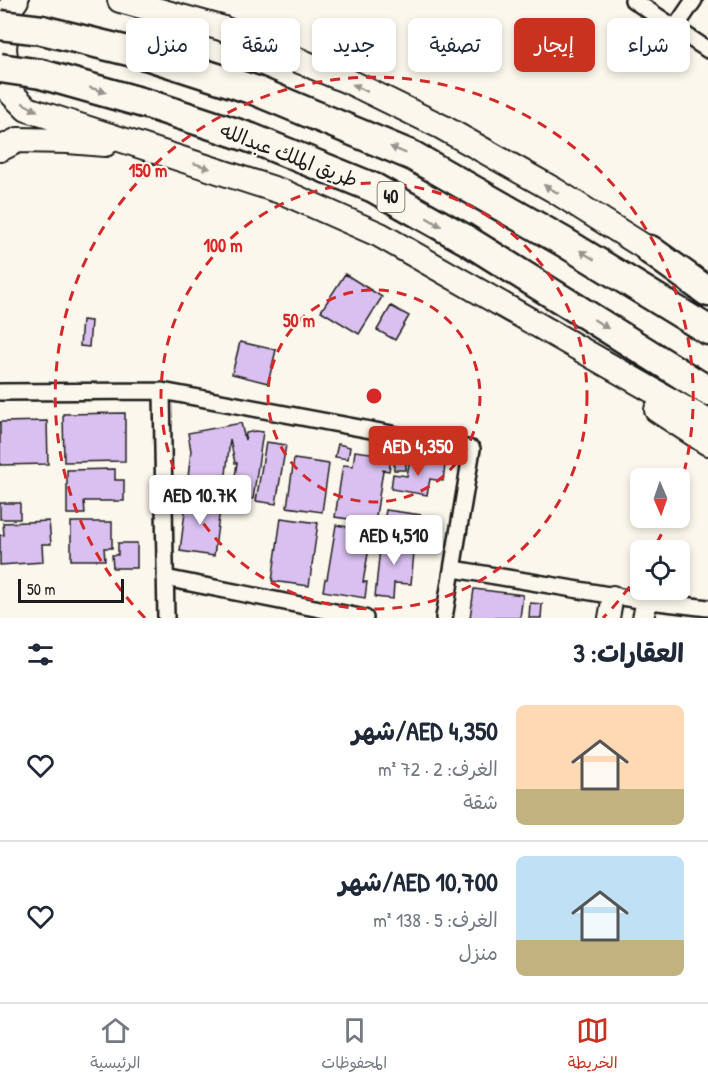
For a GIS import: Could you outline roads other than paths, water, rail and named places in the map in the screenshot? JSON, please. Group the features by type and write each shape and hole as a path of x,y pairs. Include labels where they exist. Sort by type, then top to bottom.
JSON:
{"highway":[{"name":"40","path":"0,25 42,30 149,56 254,90 413,156 564,242 708,330"},
{"name":"طريق الملك عبدالله","path":"0,68 41,74 151,105 251,138 374,188 465,239 708,391"},
{"path":"650,250 708,292"}],"main road":[{"path":"16,0 7,12 4,49 9,90 27,108 282,192 380,235 708,422"},
{"path":"120,1 221,28 350,82 442,128 554,190 708,286"},
{"path":"0,148 18,140 68,141 147,149"},
{"path":"425,261 708,443"}],"street":[{"path":"633,0 660,18"},
{"path":"682,18 694,0"},
{"path":"690,38 708,50"},
{"path":"0,392 162,391 472,449 454,569 444,618"},
{"path":"162,391 166,618"},
{"path":"454,569 613,596 645,609 708,608"},
{"path":"165,578 365,618"},
{"path":"609,618 613,596"}]}
